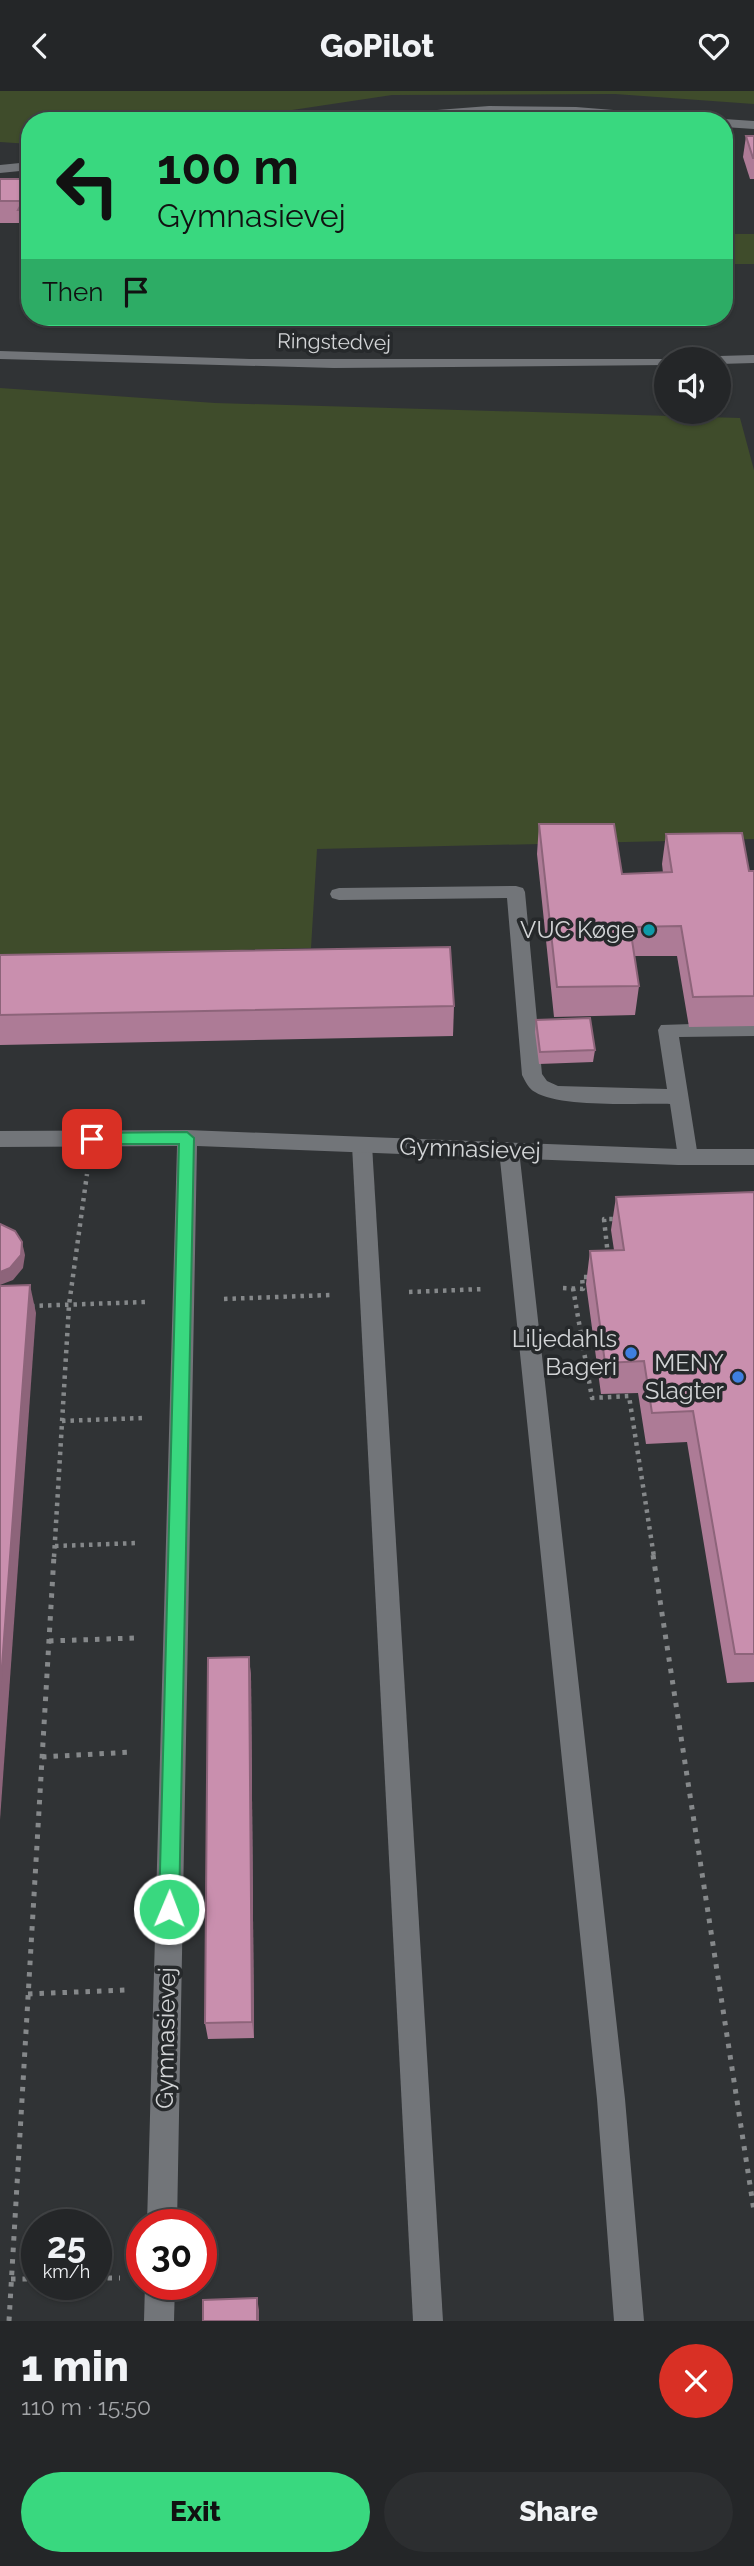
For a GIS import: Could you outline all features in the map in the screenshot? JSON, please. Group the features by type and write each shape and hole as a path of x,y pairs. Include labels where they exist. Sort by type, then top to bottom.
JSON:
{"street":[{"path":"463,112 588,112"},
{"path":"733,124 754,125"},
{"path":"0,169 21,167"},
{"name":"Ringstedvej","path":"0,355 114,361 456,364 654,361"},
{"path":"731,360 754,359"},
{"path":"339,894 516,892 532,1075 540,1086 556,1093 678,1097"},
{"path":"688,1157 668,1030 754,1029"},
{"name":"Gymnasievej","path":"0,1139 187,1138 688,1157 754,1157"},
{"name":"Gymnasievej","path":"162,2209 187,1138"},
{"path":"362,1145 428,2321"},
{"path":"509,1150 611,2099 629,2321"},
{"path":"159,2321 160,2300"}],"path":[{"path":"9,2321 69,1305 92,1139"},
{"path":"573,1288 592,1398 629,1396 754,2211"},
{"path":"62,1421 180,1417"},
{"path":"55,1546 178,1542"},
{"path":"49,1641 177,1637"},
{"path":"42,1757 173,1751"},
{"path":"28,1994 167,1989"},
{"path":"11,2279 21,2279"}],"green space":[{"path":"0,91 754,91 754,104 615,94 392,95 280,112 21,112 21,143 0,142"},
{"path":"733,234 754,234 754,264 733,264"},
{"path":"0,388 215,403 654,416 654,424 731,424 731,418 740,418 754,470 754,839 317,849 311,948 0,956"}],"building":[{"path":"746,136 754,136 754,158 753,158"},
{"path":"0,179 21,179 21,201 0,201"},
{"name":"VUC Køge","path":"539,824 614,824 622,874 672,872 666,834 742,833 749,871 754,871 754,996 693,997 681,926 630,927 639,986 557,987"},
{"path":"450,947 454,1006 0,1015 0,955"},
{"path":"590,1018 595,1050 540,1052 536,1020"},
{"path":"754,1192 754,1654 735,1654 693,1411 652,1413 644,1361 605,1363 590,1251 624,1250 616,1197"},
{"path":"0,1224 15,1231 22,1242 21,1255 10,1268 0,1272"},
{"path":"30,1285 0,1693 0,1286"},
{"path":"249,1657 252,2022 205,2023 208,1658"},
{"path":"257,2298 257,2321 203,2321 203,2300"}],"place":[{"name":"VUC Køge","path":"649,930"},
{"name":"Liljedahls Bageri","path":"631,1353"},
{"name":"MENY Slagter","path":"738,1377"}],"route":[{"path":"92,1139 187,1138 169,1909"}]}
